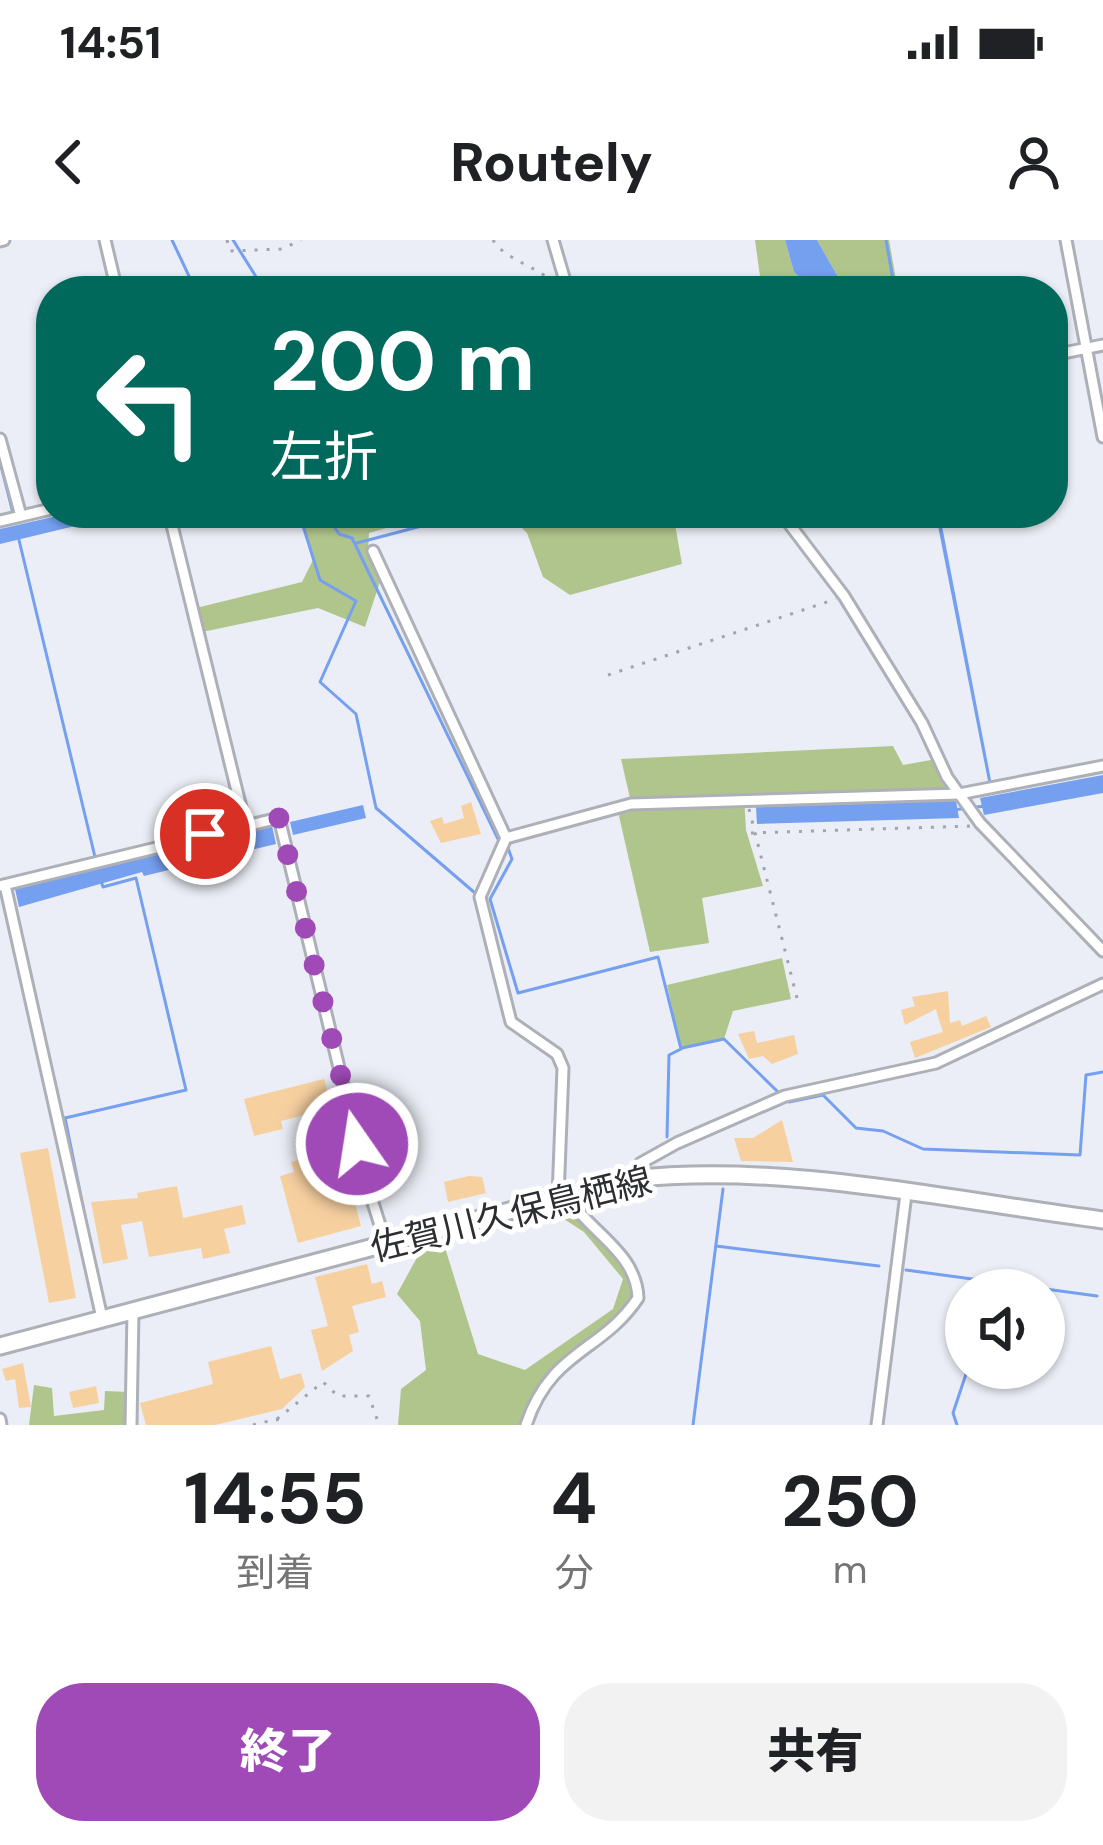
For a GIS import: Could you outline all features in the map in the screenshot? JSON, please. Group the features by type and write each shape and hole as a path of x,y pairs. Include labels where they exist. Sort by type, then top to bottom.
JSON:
{"main road":[{"name":"佐賀川久保鳥栖線","path":"0,1346 630,1179 677,1174 774,1177 1103,1220"}],"street":[{"path":"105,240 113,276"},
{"path":"553,240 561,276"},
{"path":"1066,240 1103,436"},
{"path":"1068,352 1103,345"},
{"path":"0,440 10,518"},
{"path":"173,528 245,824"},
{"path":"792,528 844,596 976,819 1103,951"},
{"path":"373,551 504,844"},
{"path":"526,1425 536,1395 555,1368 628,1312 638,1298 627,1258 562,1196 563,1068 557,1054 511,1022 480,897 504,844 632,804 962,799 1103,766"},
{"path":"102,1319 2,885 279,818 367,1184 386,1244"},
{"path":"630,1179 641,1163 677,1143 785,1096 936,1063 1103,984"},
{"path":"878,1425 906,1194"},
{"path":"131,1425 133,1311"}],"path":[{"path":"227,240 230,251 241,251 282,249 301,240"},
{"path":"493,240 498,249 548,276"},
{"path":"608,675 844,596"},
{"path":"748,801 751,833 797,998"},
{"path":"751,833 976,819"},
{"path":"253,1425 278,1422 322,1382 338,1396 370,1396 379,1425"}],"green space":[{"path":"755,240 785,240 798,276 760,276"},
{"path":"817,240 889,240 895,276 837,276"},
{"path":"303,528 386,528 369,533 368,553 380,582 365,627 318,608 202,632 196,608 302,582 313,560"},
{"path":"522,528 676,528 682,564 570,595 543,577"},
{"path":"893,746 903,765 931,760 946,789 744,796 746,830 763,886 702,898 709,943 650,952 619,816 630,798 621,759"},
{"path":"782,958 791,999 733,1011 724,1039 681,1049 667,985"},
{"path":"568,1206 617,1257 630,1280 633,1295 621,1313 547,1379 522,1425 398,1425 401,1389 426,1370 420,1321 397,1294 425,1243 442,1238 478,1354 525,1370 613,1309 623,1279 584,1232 550,1210"},
{"path":"34,1385 52,1388 54,1416 104,1410 105,1391 129,1392 129,1425 29,1425"}],"water":[{"path":"785,240 817,240 837,276 798,276"},
{"path":"36,521 36,528 67,528 0,544 0,529"},
{"path":"1103,775 1103,793 984,815 980,798"},
{"path":"956,801 959,818 757,824 756,807"},
{"path":"363,805 366,818 293,835 290,822"},
{"path":"272,826 276,844 144,876 142,872 19,907 15,889"}],"building":[{"path":"471,802 481,834 441,843 430,821 442,817 444,824 464,818 461,806"},
{"path":"948,991 950,1023 960,1020 962,1026 986,1016 991,1027 915,1058 910,1042 943,1032 936,1009 905,1025 901,1010 915,1006 912,997"},
{"path":"754,1031 757,1043 794,1035 798,1054 772,1064 763,1056 749,1059 738,1034"},
{"path":"324,1079 332,1108 281,1121 283,1129 254,1136 244,1099"},
{"path":"782,1120 793,1162 741,1161 734,1138 753,1138"},
{"path":"335,1126 361,1226 298,1243 280,1176 294,1172 291,1162 330,1152 324,1128"},
{"path":"48,1148 76,1298 49,1303 20,1153"},
{"path":"482,1177 486,1193 448,1202 444,1182"},
{"path":"177,1186 183,1218 242,1205 246,1224 224,1229 230,1253 203,1259 201,1248 149,1257 142,1221 121,1225 128,1259 103,1264 91,1202 138,1198 137,1193"},
{"path":"367,1264 372,1284 382,1281 386,1297 352,1306 359,1332 349,1335 353,1351 322,1371 311,1330 328,1326 315,1277"},
{"path":"271,1346 280,1379 301,1373 305,1387 282,1409 215,1425 146,1425 140,1403 213,1384 208,1362"},
{"path":"23,1363 31,1407 19,1408 15,1379 6,1381 2,1369"},
{"path":"96,1386 99,1403 73,1408 69,1392"}],"waterway":[{"path":"172,240 189,276"},
{"path":"233,240 256,276"},
{"path":"886,240 892,276"},
{"path":"0,462 13,513"},
{"path":"304,528 320,580 356,601 320,682 356,714 376,808 475,893"},
{"path":"335,528 352,538 500,843"},
{"path":"357,543 414,528"},
{"path":"940,528 990,783 941,528"},
{"path":"19,540 95,857"},
{"path":"953,810 985,806"},
{"path":"508,848 512,859 490,899 518,993 658,957 681,1049 669,1055 667,1137"},
{"path":"100,878 103,887 136,878 186,1090 65,1118 100,1290"},
{"path":"682,1048 724,1039 777,1091"},
{"path":"789,1102 823,1095 856,1128 883,1131 923,1149 1080,1155 1086,1075 1103,1072"},
{"path":"693,1425 723,1189"},
{"path":"716,1246 879,1266"},
{"path":"906,1270 1097,1296"},
{"path":"136,1381 138,1322"},
{"path":"957,1425 953,1413 961,1389"}],"route":[{"path":"205,834 279,818 357,1144"}]}
